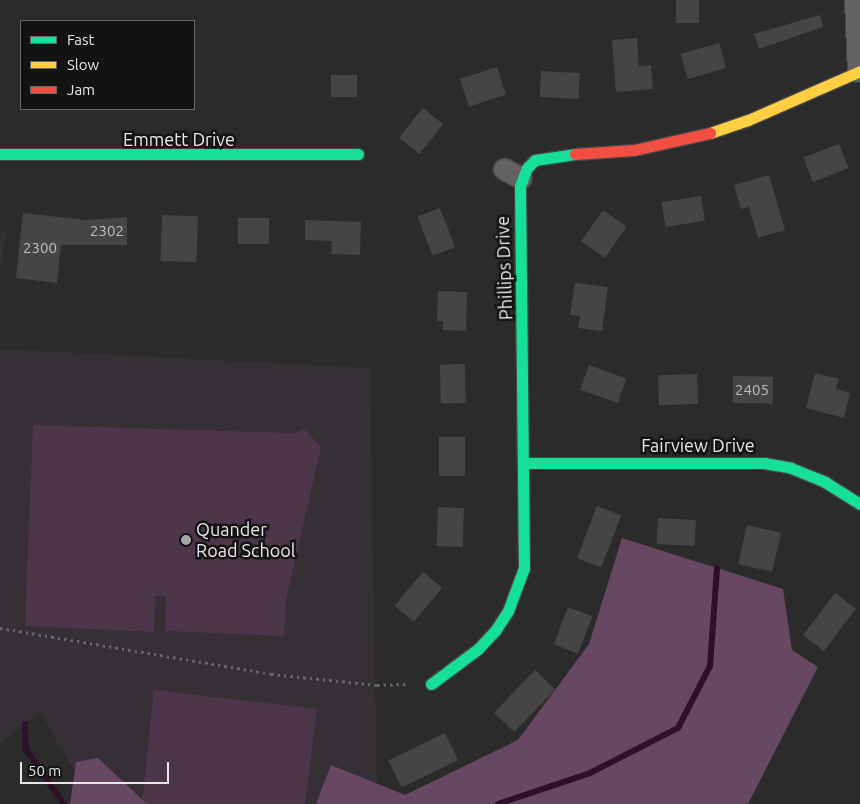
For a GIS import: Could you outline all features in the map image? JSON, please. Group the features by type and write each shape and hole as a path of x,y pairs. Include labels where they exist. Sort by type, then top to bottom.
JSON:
{"street":[{"path":"855,0 859,71"},
{"name":"Phillips Drive","path":"431,684 478,649 508,611 518,589 524,568 525,464 513,174 535,160 552,156 634,150 695,138 748,120 859,71"},
{"name":"Emmett Drive","path":"0,154 250,156 358,154"},
{"name":"Fairview Drive","path":"525,464 764,463 791,468 825,482 860,504"}],"path":[{"path":"0,628 271,674 378,685 431,684"}],"shaded area":[{"path":"0,233 6,233 0,272"},
{"name":"Quander Road School","path":"0,349 370,368 377,804 93,804 40,712 0,744"},
{"path":"33,425 292,433 305,430 321,447 286,600 284,636 165,631 166,596 155,596 154,632 25,626"},
{"path":"622,538 783,589 792,650 818,667 748,804 316,804 331,765 405,795 518,740 589,644"},
{"path":"154,690 317,709 305,804 142,804"},
{"path":"98,758 147,804 70,804 76,762"}],"building":[{"path":"676,0 699,0 699,23 676,23"},
{"path":"820,15 823,27 759,49 754,34"},
{"path":"637,38 639,66 651,65 653,89 616,92 612,40"},
{"path":"719,43 726,68 688,79 681,54"},
{"path":"497,67 506,95 469,107 460,79"},
{"path":"541,71 580,73 579,99 540,97"},
{"path":"331,75 357,75 357,97 331,97"},
{"path":"423,108 443,124 419,154 399,138"},
{"path":"839,144 848,168 813,182 804,158"},
{"path":"769,175 785,230 758,238 749,207 741,209 734,185"},
{"path":"701,196 705,221 665,227 661,202"},
{"path":"440,208 455,247 433,256 418,217"},
{"path":"603,210 627,227 605,258 581,241"},
{"path":"23,213 86,220 127,217 127,245 61,245 57,283 16,278"},
{"path":"162,215 198,216 196,262 160,261"},
{"path":"238,218 269,218 269,244 238,244"},
{"path":"305,220 361,222 360,255 331,254 332,241 305,240"},
{"path":"575,283 608,287 602,331 578,328 580,316 570,315"},
{"path":"438,291 467,292 466,331 443,330 443,321 437,321"},
{"path":"440,364 465,364 466,403 441,403"},
{"path":"589,365 627,379 618,403 580,389"},
{"path":"815,373 839,379 836,389 850,393 844,418 806,408"},
{"path":"697,374 698,404 659,405 658,375"},
{"path":"733,376 773,377 773,404 733,403"},
{"path":"439,437 465,437 465,476 439,476"},
{"path":"597,506 621,515 601,568 577,558"},
{"path":"438,507 464,508 463,547 437,546"},
{"path":"658,518 696,520 695,546 657,544"},
{"path":"747,525 781,533 772,572 738,564"},
{"path":"423,572 442,588 414,622 395,606"},
{"path":"835,593 856,609 824,651 803,635"},
{"path":"568,607 592,616 578,654 554,644"},
{"path":"535,670 555,689 514,732 494,712"},
{"path":"445,733 458,760 402,788 388,761"}],"waterway":[{"path":"498,804 590,773 678,728 710,666 717,568"},
{"path":"25,724 26,750 64,804"}],"traffic: fast":[{"path":"0,154 358,154"},
{"path":"431,684 478,649 495,631 508,611 524,568 520,186 527,168 535,160 575,154"},
{"path":"525,463 764,463 791,468 825,482 860,504"}],"traffic: slow":[{"path":"710,133 748,120 860,71"}],"traffic: jam":[{"path":"575,154 634,150 710,133"}],"place":[{"name":"Quander Road School","path":"186,540"}]}
